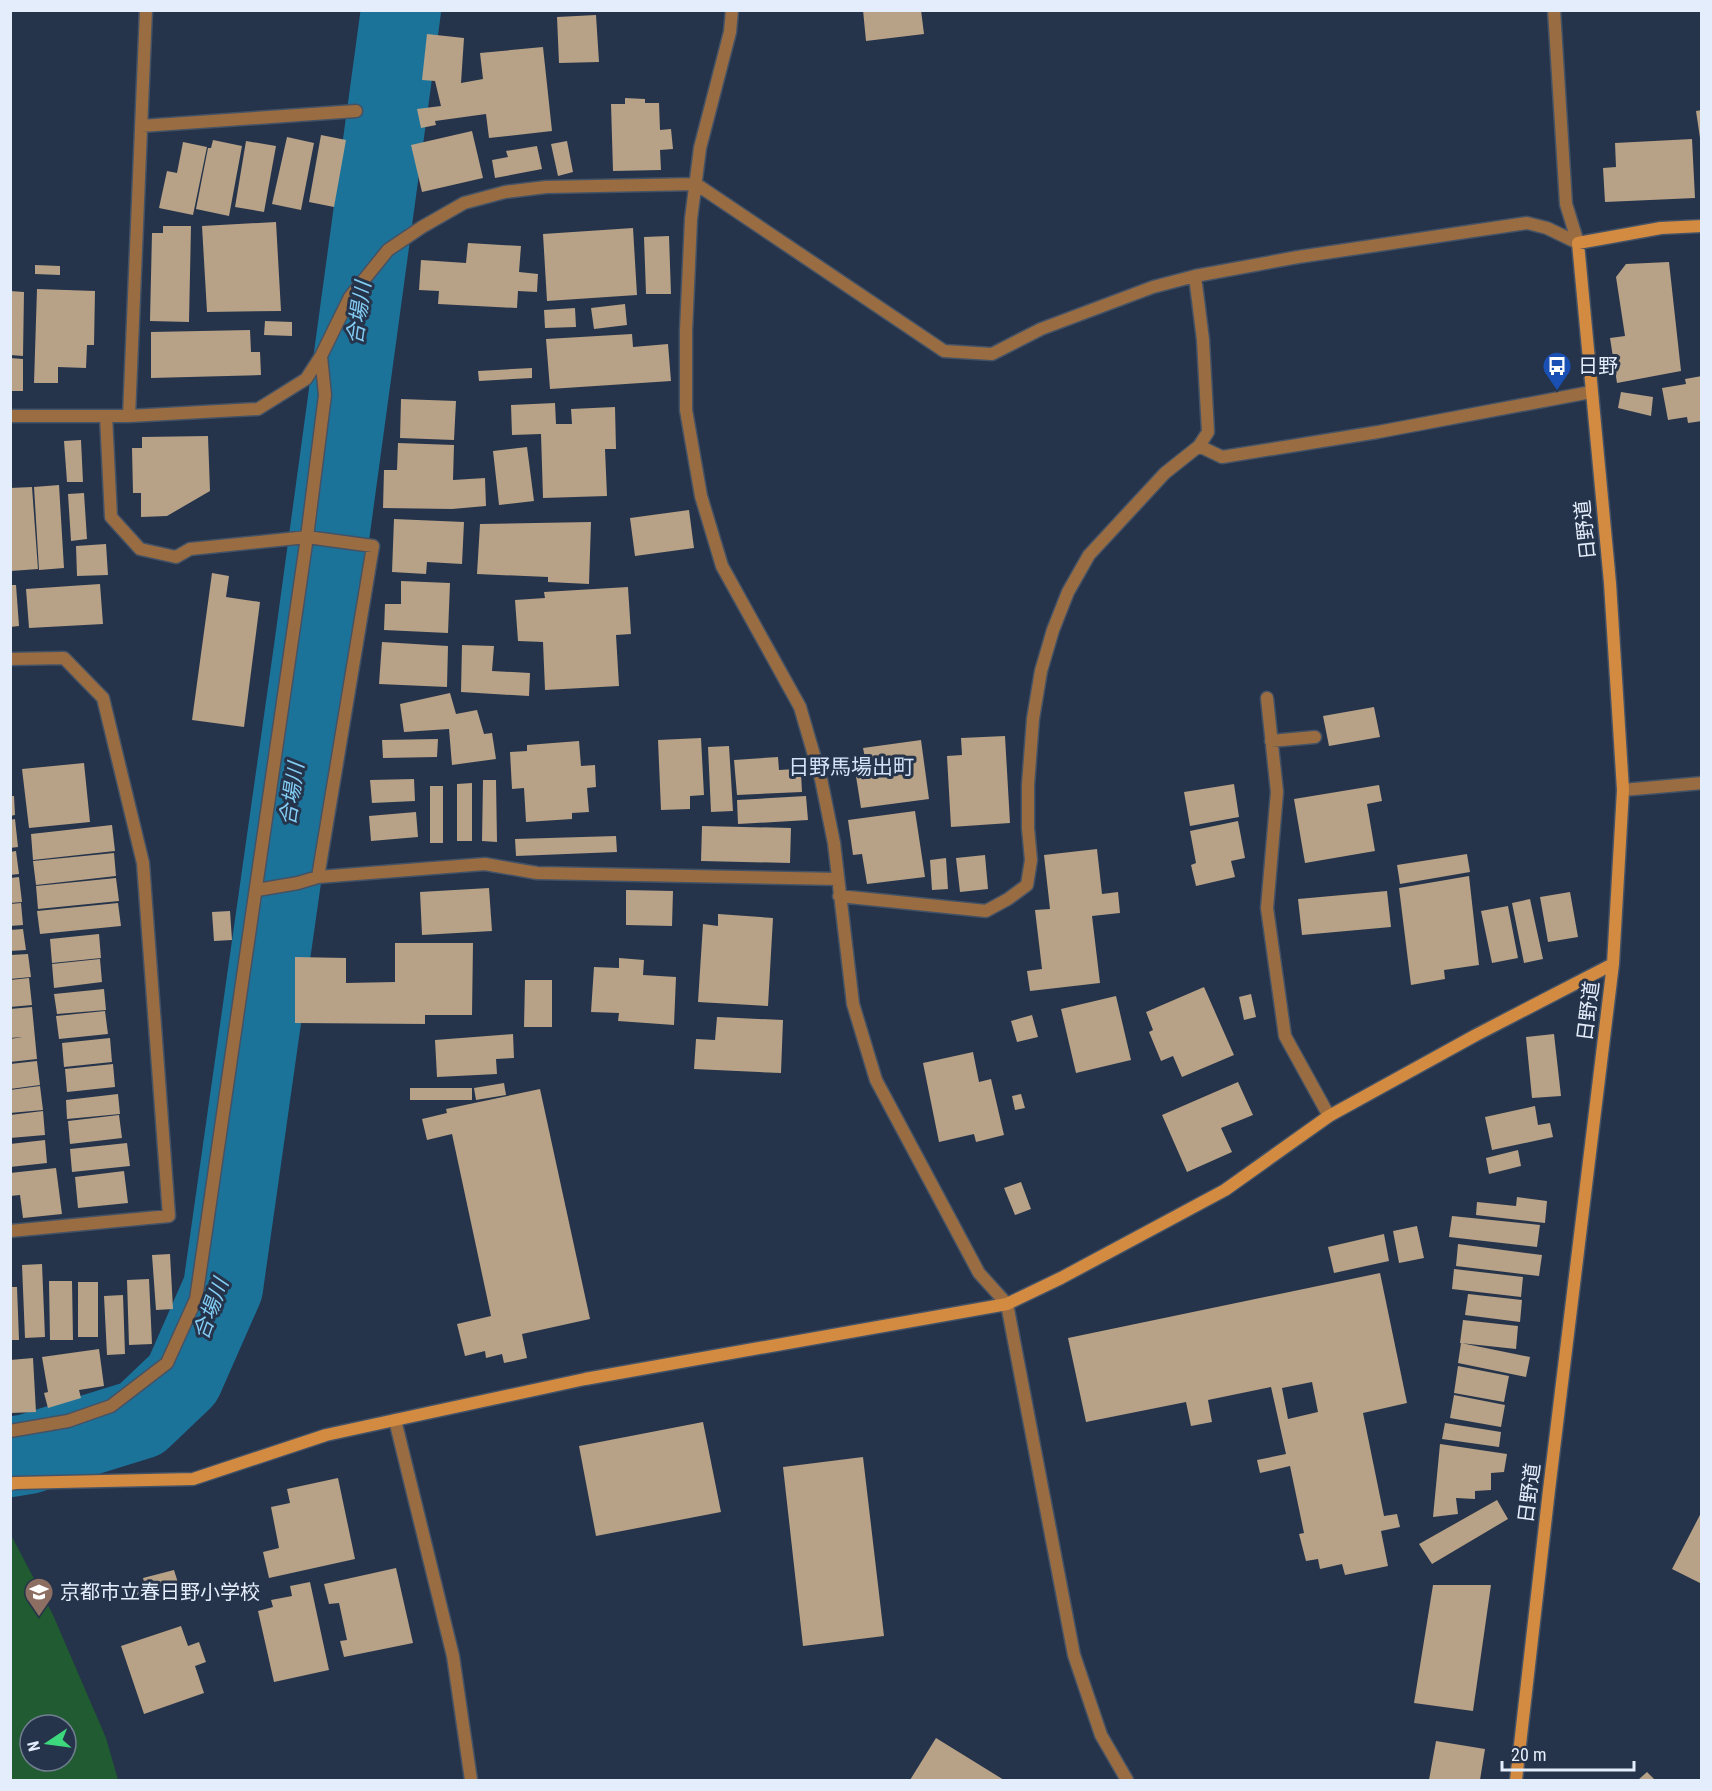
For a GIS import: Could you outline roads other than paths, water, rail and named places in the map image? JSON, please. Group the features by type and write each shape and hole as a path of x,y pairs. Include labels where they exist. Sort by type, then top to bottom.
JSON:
{"street":[{"path":"129,416 146,10"},
{"path":"732,10 730,32 700,148 690,219 686,410 701,496 722,566 800,707 821,779 834,843 853,1004 876,1080 979,1273 1007,1304 1074,1655 1101,1736 1127,1780"},
{"path":"1554,10 1566,204 1578,243"},
{"path":"141,126 356,111"},
{"path":"10,416 129,416 258,409 306,379 321,356 350,297 388,250 422,226 464,203 505,192 546,187 696,184 944,351 992,354 1041,329 1153,287 1195,276 1298,257 1527,223 1547,228 1578,243 1661,228 1701,226"},
{"name":"日野道","path":"1516,1780 1613,964 1623,790 1610,583 1578,243"},
{"path":"839,896 986,911 1027,885 1031,860 1028,785 1034,719 1041,670 1064,602 1089,555 1165,473 1199,446 1208,432 1203,340 1195,276"},
{"path":"10,1431 68,1421 111,1406 167,1363 196,1299 263,889 311,538 325,395 321,356"},
{"path":"1199,446 1222,458 1378,432 1591,392"},
{"path":"106,416 111,517 140,549 176,557 190,549 311,538 373,546 318,877"},
{"path":"10,659 64,658 103,698 143,863 169,1216 10,1231"},
{"path":"1267,698 1277,792 1267,908 1286,1036 1329,1116"},
{"path":"1271,741 1314,737"},
{"path":"1623,790 1701,783"},
{"path":"263,889 318,877 484,864 537,873 838,879"},
{"path":"10,1484 193,1479 326,1435 585,1379 1007,1304 1061,1278 1225,1190 1329,1116 1476,1035 1613,964"},
{"path":"395,1420 453,1656 471,1780"}],"waterway":[{"name":"合場川","path":"10,1457 28,1454 141,1419 183,1379 223,1288 314,648 401,10"}],"place":[{"name":"日野","path":"1557,392"},
{"name":"京都市立春日野小学校","path":"39,1618"}],"district":[{"name":"日野馬場出町","path":"851,767"}]}
